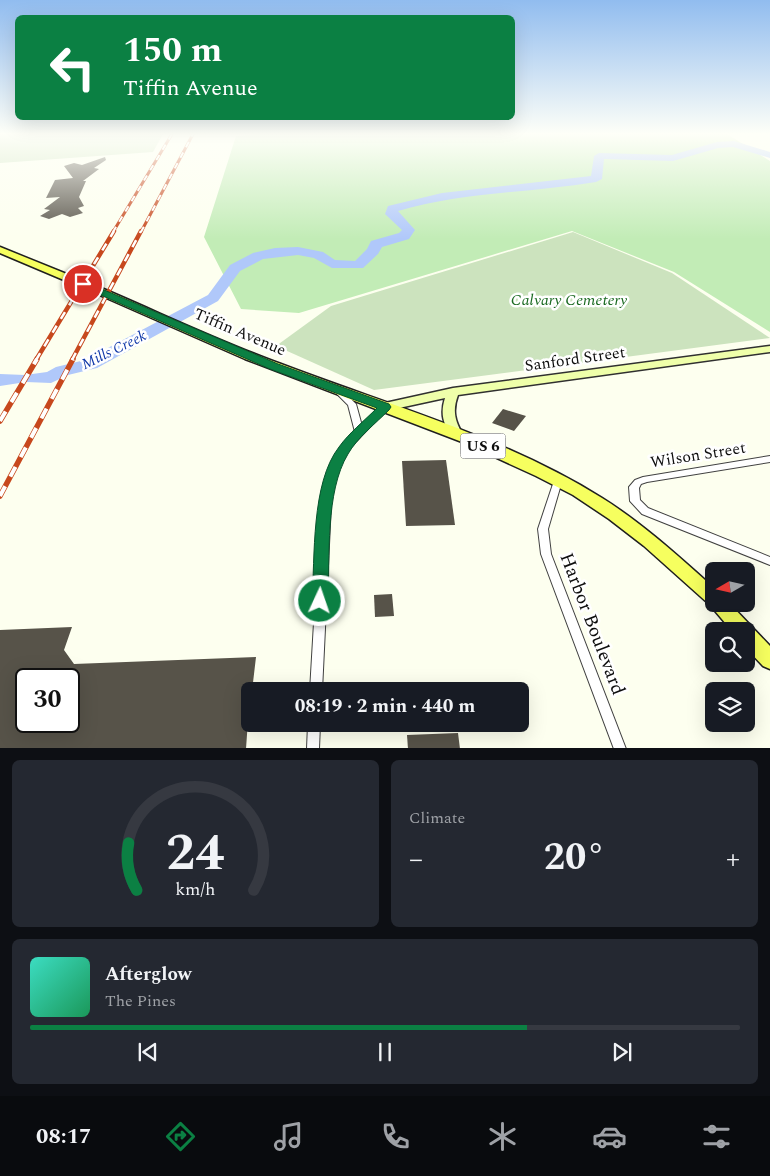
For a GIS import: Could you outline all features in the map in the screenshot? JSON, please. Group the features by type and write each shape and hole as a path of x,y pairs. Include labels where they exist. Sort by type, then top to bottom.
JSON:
{"main road":[{"name":"Tiffin Avenue","path":"0,250 274,366 385,407"},
{"name":"Sanford Street","path":"385,407 453,392 770,349"},
{"path":"453,392 446,416 457,434"},
{"name":"US 6","path":"385,407 457,434 558,481 618,517 677,565 705,591"},
{"path":"725,612 735,622"},
{"path":"755,644 770,660"}],"street":[{"path":"335,388 352,404 359,432"},
{"path":"316,682 326,503 334,469 343,450 385,407"},
{"name":"Wilson Street","path":"770,459 646,478 638,482 634,488 636,501 645,510 770,561"},
{"name":"Harbor Boulevard","path":"558,481 543,529 546,554 620,748"},
{"path":"313,748 314,732"}],"green space":[{"path":"226,169 770,169 770,332 674,272 572,231 299,313 241,309 204,237"},
{"name":"Calvary Cemetery","path":"573,232 672,273 770,338 374,390 276,346 331,306"}],"building":[{"path":"66,169 99,169 83,181 86,181 79,197 84,206 78,208 83,213 70,217 62,214 49,219 40,216 50,210 44,209 60,197 46,198 55,180 73,178"},
{"path":"503,409 526,416 514,431 492,423"},
{"path":"446,460 455,525 406,526 402,461"},
{"path":"392,594 394,616 375,617 374,595"},
{"path":"72,627 64,650 74,664 256,657 253,682 241,682 241,732 247,732 246,748 0,748 0,630"},
{"path":"458,733 460,748 408,748 407,735"}],"waterway":[{"name":"Mills Creek","path":"32,378 51,377 62,371 91,364 154,331 213,298 235,268 258,256 275,252 298,251 318,255 332,264 358,265 373,251 376,244 404,236 409,230 391,214 392,209 442,196 596,179 597,169"},
{"name":"Mills Creek","path":"0,380 19,379"}],"railway":[{"path":"113,232 151,169"},
{"path":"141,232 174,169"},
{"path":"36,360 114,231"},
{"path":"72,360 141,231"},
{"path":"0,421 37,359"},
{"path":"0,496 73,359"}],"route":[{"path":"83,284 274,366 385,407 343,450 334,469 326,503 320,601"}]}
